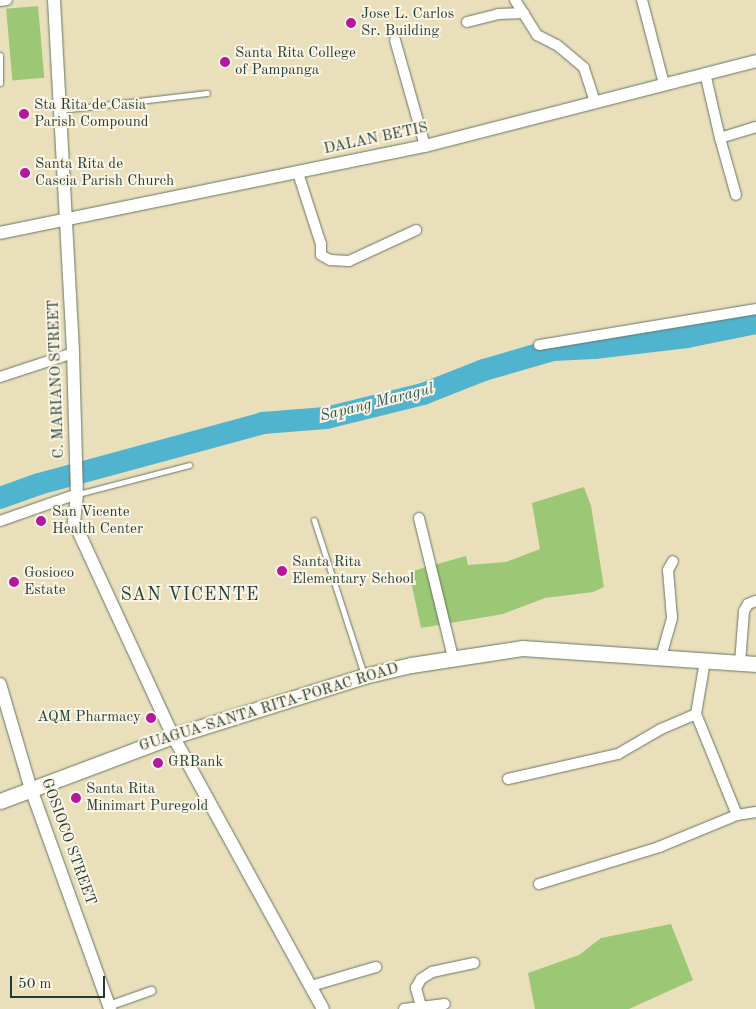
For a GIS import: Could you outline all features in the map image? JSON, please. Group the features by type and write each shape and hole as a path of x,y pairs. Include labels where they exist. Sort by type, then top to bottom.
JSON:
{"main road":[{"name":"GUAGUA-SANTA RITA-PORAC ROAD","path":"0,800 173,736 364,676 453,658 522,648 756,664"}],"street":[{"path":"0,1 7,0"},
{"name":"C. MARIANO STREET","path":"54,0 68,221 77,492 74,522 173,736 323,1009"},
{"path":"515,0 537,35 557,45 584,68 595,102"},
{"path":"642,0 664,84"},
{"path":"467,22 498,14 524,13"},
{"path":"395,40 425,146"},
{"name":"DALAN BETIS","path":"0,233 68,221 425,146 756,61"},
{"path":"706,73 720,138 736,195"},
{"path":"720,138 756,127"},
{"path":"298,172 321,255 330,260 349,261 416,230"},
{"path":"539,345 756,309"},
{"path":"0,377 73,353"},
{"path":"0,521 77,492"},
{"path":"419,518 453,658"},
{"path":"661,658 672,618 668,570 673,561"},
{"path":"740,663 744,612 748,604 756,601"},
{"path":"706,661 696,714 738,816"},
{"name":"GOSIOCO STREET","path":"0,684 31,789 110,1008"},
{"path":"508,779 618,754 661,729 696,714"},
{"path":"539,884 659,848 738,816 756,812"},
{"path":"420,1006 416,988 421,979 432,972 474,964"},
{"path":"311,986 376,967"},
{"path":"110,1008 151,991"},
{"path":"404,1009 445,1004"}],"lane":[{"path":"0,55 0,83"},
{"path":"61,110 207,93"},
{"path":"77,492 189,465"},
{"path":"314,520 364,676"}],"green space":[{"path":"38,6 44,78 12,81 6,9"},
{"path":"584,487 591,506 604,587 593,592 545,598 503,614 421,628 409,572 466,556 468,565 506,562 540,549 532,503"},
{"path":"671,924 693,980 629,1009 535,1009 528,973 579,955 601,938"}],"waterway":[{"name":"Sapang Maragul","path":"0,498 39,484 263,423 326,418 423,394 484,370 553,350 594,348 687,337 756,323"}],"place":[{"name":"Jose L. Carlos Sr. Building","path":"351,23"},
{"name":"Santa Rita College of Pampanga","path":"225,62"},
{"name":"Sta Rita de Casia Parish Compound","path":"24,114"},
{"name":"Santa Rita de Cascia Parish Church","path":"25,173"},
{"name":"San Vicente Health Center","path":"41,521"},
{"name":"Santa Rita Elementary School","path":"282,571"},
{"name":"Gosioco Estate","path":"14,582"},
{"name":"AQM Pharmacy","path":"151,718"},
{"name":"GRBank","path":"158,763"},
{"name":"Santa Rita Minimart Puregold","path":"76,798"}],"district":[{"name":"SAN VICENTE","path":"190,595"}]}
